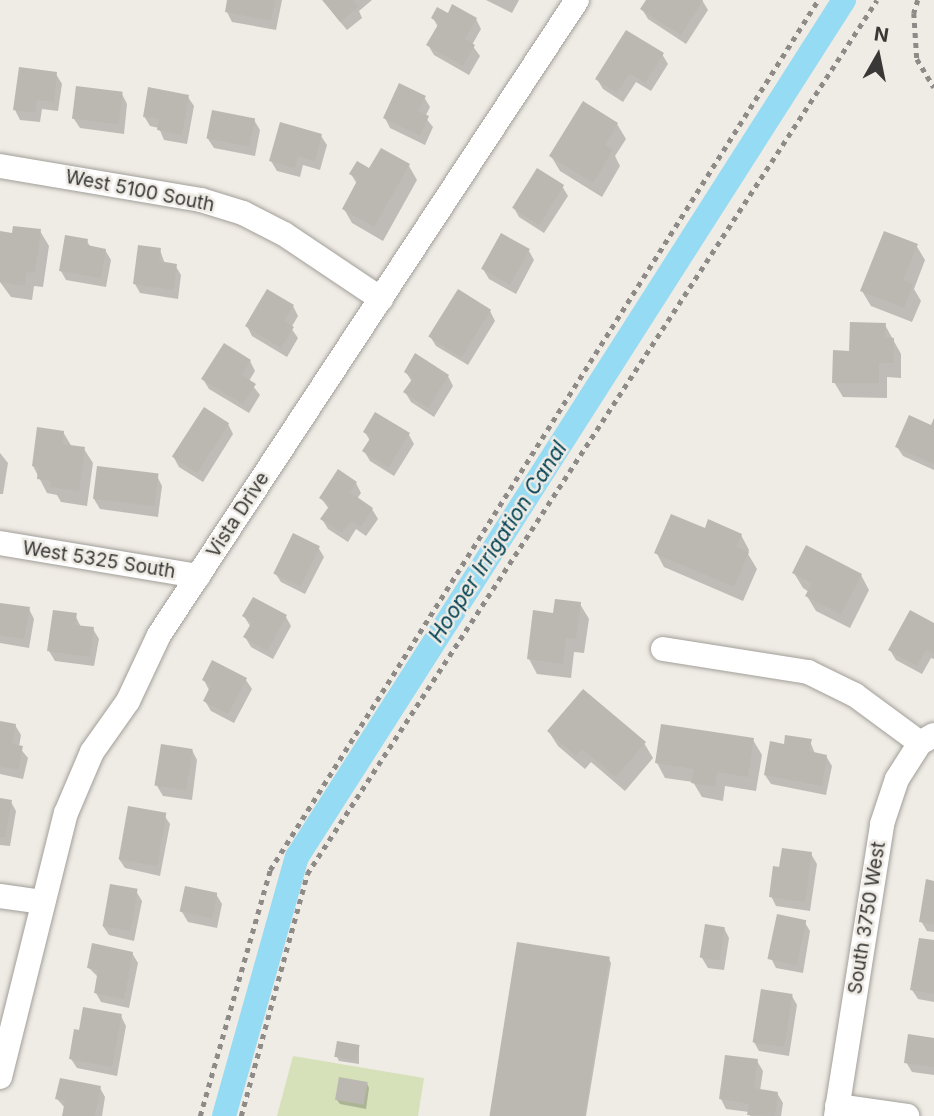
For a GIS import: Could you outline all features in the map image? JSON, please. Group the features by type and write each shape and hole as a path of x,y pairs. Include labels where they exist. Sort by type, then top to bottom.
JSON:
{"street":[{"name":"Vista Drive","path":"0,1077 66,813 93,752 128,701 159,635 577,0"},
{"name":"West 5100 South","path":"0,166 201,200 243,213 284,234 381,299"},
{"name":"West 5325 South","path":"0,543 198,576"},
{"path":"663,649 808,672 855,695 927,739"},
{"name":"South 3750 West","path":"837,1111 882,824 897,779 927,739"},
{"path":"0,896 42,902"},
{"path":"837,1111 907,1116"}],"path":[{"path":"200,1116 270,870 818,0"},
{"path":"241,1116 307,874 877,0"},
{"path":"918,0 914,13 917,59 934,87"}],"green space":[{"path":"293,1056 424,1078 418,1116 277,1116"}],"building":[{"path":"227,0 275,0 271,21 225,12"},
{"path":"323,0 353,0 358,7 340,22"},
{"path":"646,0 703,0 681,35 640,9"},
{"path":"452,4 477,18 465,39 475,45 463,66 426,45 439,23 431,18 437,7 448,13"},
{"path":"626,30 664,53 645,83 630,73 617,93 595,79"},
{"path":"19,67 57,72 54,102 37,100 35,113 13,110"},
{"path":"399,83 426,96 418,111 429,116 420,136 383,118"},
{"path":"76,86 123,92 119,124 72,119"},
{"path":"148,87 189,95 182,135 157,130 159,119 143,117"},
{"path":"583,101 618,123 605,145 613,150 593,183 549,156"},
{"path":"212,110 255,118 250,147 206,138"},
{"path":"280,122 322,134 315,161 298,156 295,168 269,161"},
{"path":"381,148 410,164 374,227 342,209 358,179 349,174 357,161 369,168"},
{"path":"537,168 564,185 539,225 512,208"},
{"path":"13,226 41,229 35,273 26,272 25,286 0,282 0,231 12,233"},
{"path":"884,231 918,244 903,280 913,284 904,308 860,291"},
{"path":"501,233 530,249 510,285 481,269"},
{"path":"65,235 88,239 87,245 106,249 101,278 59,271"},
{"path":"138,245 161,248 159,261 177,264 173,290 133,284"},
{"path":"267,289 294,305 284,321 294,327 281,348 245,326"},
{"path":"458,289 491,310 461,357 428,336"},
{"path":"850,322 886,323 885,337 894,338 893,363 879,363 879,383 832,383 833,350 849,351"},
{"path":"224,343 251,360 242,375 256,384 243,404 201,379"},
{"path":"415,353 449,375 428,408 403,392 413,378 404,372"},
{"path":"204,407 229,423 197,473 172,456"},
{"path":"375,412 410,433 388,468 362,451 371,437 363,432"},
{"path":"909,415 931,425 934,418 934,464 895,447"},
{"path":"37,427 64,431 63,444 85,447 79,491 50,487 51,481 37,479 38,467 32,466"},
{"path":"97,466 159,474 155,506 93,499"},
{"path":"338,469 357,482 350,492 373,508 361,527 350,521 342,533 320,519 330,505 319,498"},
{"path":"671,514 705,528 708,519 742,534 736,547 749,552 734,587 654,553"},
{"path":"293,533 320,546 300,587 273,573"},
{"path":"806,545 862,574 841,614 805,596 812,583 792,573"},
{"path":"253,597 287,615 267,651 243,637 252,622 242,616"},
{"path":"555,599 581,602 576,639 566,638 563,664 527,659 533,610 553,613"},
{"path":"0,603 30,607 24,639 0,635"},
{"path":"53,610 77,613 75,625 94,627 90,657 47,651"},
{"path":"910,610 934,623 934,654 926,649 917,666 888,650"},
{"path":"212,660 247,678 228,714 203,701 211,685 202,680"},
{"path":"583,689 646,742 616,777 582,749 576,756 547,731"},
{"path":"0,721 16,724 12,744 23,746 18,770 0,766"},
{"path":"661,724 754,738 748,777 717,772 715,787 691,783 694,769 655,763"},
{"path":"785,735 812,739 809,751 827,755 822,786 764,775 770,741 784,744"},
{"path":"161,744 193,749 186,790 154,785"},
{"path":"0,798 12,800 5,837 0,837"},
{"path":"128,806 166,813 157,866 119,859"},
{"path":"782,848 812,852 805,902 769,897 773,866 779,867"},
{"path":"926,879 934,881 934,924 919,922"},
{"path":"110,884 138,889 130,931 103,926"},
{"path":"185,886 217,893 212,918 180,911"},
{"path":"777,914 806,920 797,965 767,959"},
{"path":"705,924 725,927 719,961 700,958"},
{"path":"919,938 934,940 934,994 910,990"},
{"path":"517,942 610,957 585,1116 489,1116"},
{"path":"92,943 133,952 124,999 94,993 98,970 87,968"},
{"path":"761,989 793,994 784,1047 753,1042"},
{"path":"83,1007 122,1014 112,1067 69,1059 74,1029 79,1030"},
{"path":"908,1034 934,1038 934,1067 904,1063"},
{"path":"337,1041 360,1045 357,1061 334,1057"},
{"path":"725,1055 758,1059 754,1088 778,1092 775,1116 747,1115 749,1104 719,1099"},
{"path":"339,1077 368,1082 364,1105 335,1100"},
{"path":"60,1078 101,1086 95,1116 62,1116 65,1101 55,1099"}],"waterway":[{"name":"Hooper Irrigation Canal","path":"224,1116 297,857 844,0"}]}
